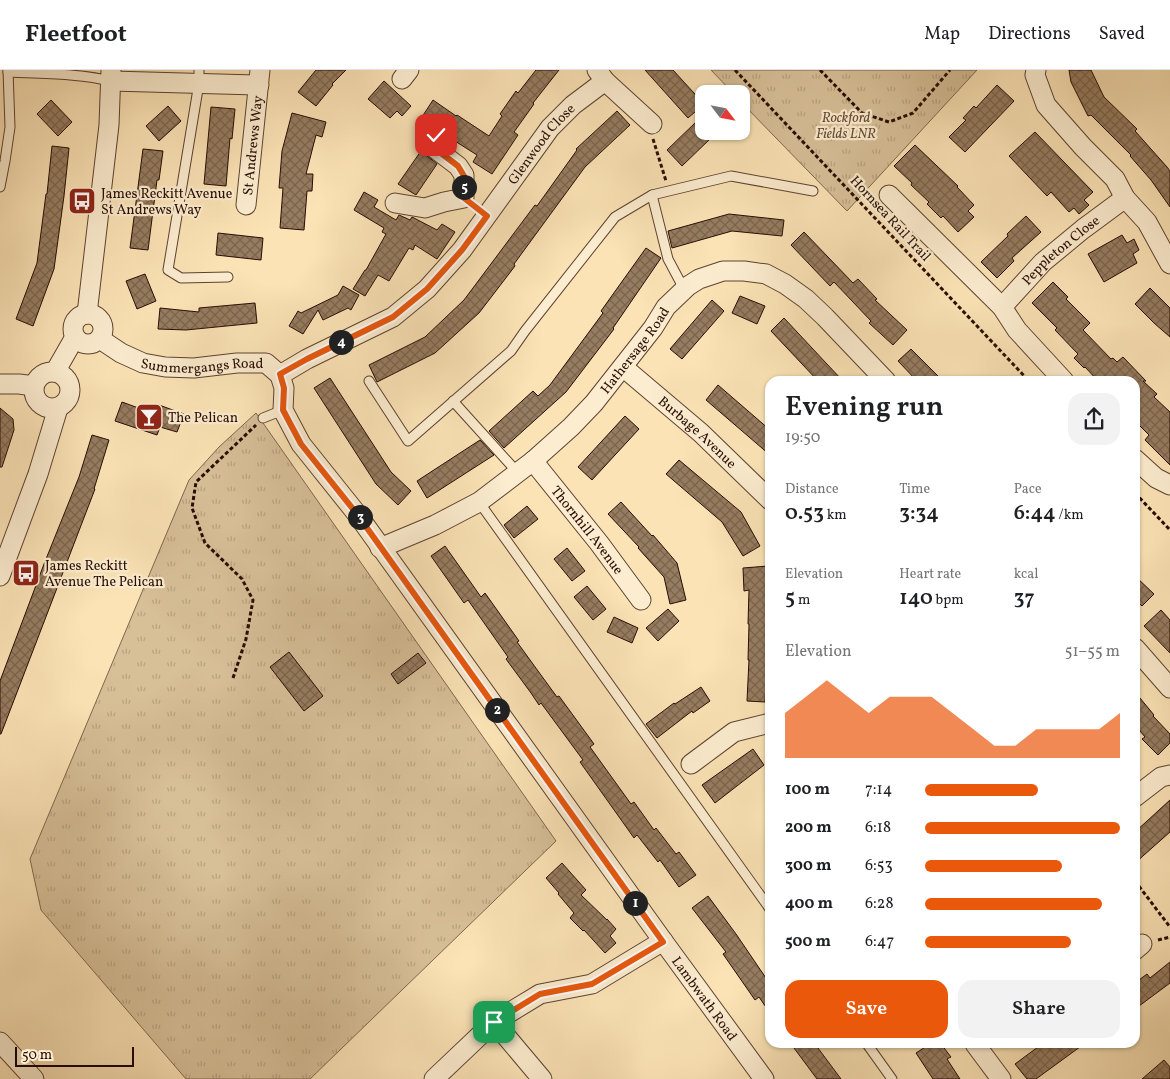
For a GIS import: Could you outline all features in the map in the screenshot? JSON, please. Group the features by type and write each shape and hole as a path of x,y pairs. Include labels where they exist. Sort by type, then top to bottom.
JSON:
{"street":[{"path":"1036,70 1046,105 1083,147 1115,179 1125,198 1147,222 1170,264"},
{"name":"Glenwood Close","path":"280,374 393,317 427,289 462,250 550,128 601,75 652,124"},
{"path":"87,314 109,125 111,76"},
{"name":"St Andrews Way","path":"111,76 260,77 246,205"},
{"path":"436,135 429,144 458,166 464,176 464,198"},
{"path":"889,195 1002,306 1017,330 1059,376"},
{"path":"395,203 425,208 464,198 487,216"},
{"name":"Peppleton Close","path":"1002,306 1043,262 1125,198"},
{"name":"Hathersage Road","path":"380,548 479,502 525,467 577,421 594,403 653,328 666,306 699,280 723,271 766,274 785,284 806,300 839,331 881,376"},
{"path":"61,375 85,340 104,330 101,320 87,314 82,315 75,322 73,331 85,340"},
{"name":"Summergangs Road","path":"85,340 122,353 143,363 165,367 194,368 238,363 266,363 280,374"},
{"name":"Burbage Avenue","path":"622,367 701,434 765,495"},
{"path":"49,372 61,375 69,383 70,395 67,401 58,408 51,409 40,405 34,395 18,385 49,372"},
{"name":"Lambwath Road","path":"280,374 284,388 283,410 301,444 357,514 663,942 764,1079"},
{"path":"0,576 38,474 58,408"},
{"path":"1140,464 1156,478 1170,485"},
{"name":"Thornhill Avenue","path":"525,467 599,543 641,600"},
{"path":"1140,654 1170,688"},
{"path":"691,764 734,732 765,724"},
{"path":"1140,793 1161,777 1170,775"},
{"path":"434,1079 494,1022 540,994 592,984 663,942"},
{"path":"494,1022 542,1079"},
{"path":"0,1042 34,1079"},
{"path":"981,1048 1001,1079"}],"lane":[{"path":"0,187 10,127 8,71 97,78 111,76"},
{"path":"199,77 168,270 181,278 228,277"},
{"path":"369,381 408,442 511,351 615,217 652,195 731,176 813,191"},
{"path":"652,195 668,258 684,290"},
{"path":"453,401 525,467"},
{"path":"264,418 283,410"},
{"path":"479,502 765,902"},
{"path":"870,1048 892,1079"}],"path":[{"name":"Hornsea Rail Trail","path":"736,70 1024,376"},
{"path":"820,70 862,113 889,122 913,113 950,70"},
{"path":"652,124 650,132 669,191"},
{"path":"233,678 246,639 253,600 242,579 205,543 192,508 196,482 264,418"},
{"path":"1140,498 1170,530"},
{"path":"1140,888 1170,927"}],"green space":[{"name":"Rockford Fields LNR","path":"711,70 977,70 847,211 750,111 750,85 725,85"},
{"path":"256,413 556,841 310,1079 186,1079 41,910 30,859 189,480 219,447"}],"building":[{"path":"316,70 346,70 332,84 316,106 298,92"},
{"path":"536,70 559,70 533,103 514,132 518,135 492,174 473,162 477,155 447,136 446,130 442,126 437,124 430,126 420,120 433,100 489,136 502,116 500,114 516,91 518,93"},
{"path":"645,70 673,70 695,94 695,112 688,118"},
{"path":"1069,70 1091,70 1104,97 1137,129 1135,131 1170,171 1170,207 1131,155 1091,115 1088,116 1071,82"},
{"path":"384,81 411,106 402,116 397,111 390,118 368,99"},
{"path":"997,85 1014,101 965,152 949,137 966,120 963,118 974,106 976,108"},
{"path":"51,100 72,122 58,136 37,114"},
{"path":"168,106 181,121 159,141 146,126"},
{"path":"211,107 235,109 232,139 230,138 226,186 204,184"},
{"path":"617,111 630,125 585,167 514,264 515,266 479,313 435,353 377,382 369,365 425,337 464,300 535,205 537,206 576,149"},
{"path":"292,113 326,122 322,137 316,135 306,174 313,174 312,191 307,191 304,230 280,228 283,188 279,188 282,151"},
{"path":"695,123 695,140 709,140 682,166 667,150"},
{"path":"1035,132 1093,192 1084,200 1089,205 1079,214 1074,208 1069,212 1051,192 1047,196 1009,156"},
{"path":"915,145 958,186 974,205 968,211 974,217 958,232 943,216 941,218 927,204 929,202 894,166"},
{"path":"52,146 69,148 64,196 54,269 33,326 16,319 37,263"},
{"path":"143,149 163,151 159,180 157,180 148,250 130,248"},
{"path":"421,151 437,164 416,195 398,184"},
{"path":"364,192 378,200 374,207 396,220 399,215 410,220 412,217 437,230 442,224 455,232 437,259 415,245 413,250 409,248 389,281 378,275 365,296 353,289 386,234 382,232 384,228 354,210"},
{"path":"729,214 784,220 782,236 732,231 672,248 668,231"},
{"path":"1026,216 1041,232 1012,258 1014,261 997,278 981,262"},
{"path":"804,232 853,283 858,279 877,299 875,300 907,330 893,345 869,323 871,321 834,282 830,286 791,245"},
{"path":"218,233 263,238 261,260 216,255"},
{"path":"1122,235 1127,243 1134,239 1139,250 1133,254 1137,263 1104,282 1088,254"},
{"path":"646,248 661,258 614,329 566,392 504,448 489,431 533,391 538,396 550,385 603,313 601,311"},
{"path":"145,274 156,301 137,309 126,281"},
{"path":"1053,282 1068,297 1066,299 1090,323 1083,330 1111,359 1113,358 1117,362 1123,357 1146,381 1143,381 1157,394 1154,397 1170,412 1170,465 1145,440 1149,435 1140,426 1140,376 1093,376 1074,358 1078,354 1055,330 1057,328 1032,303"},
{"path":"343,286 359,295 351,310 348,308 323,320 318,310 303,334 289,326 298,311 301,313 338,295"},
{"path":"1150,288 1170,308 1170,337 1135,304"},
{"path":"740,296 765,306 757,324 732,313"},
{"path":"712,300 724,311 682,359 670,349"},
{"path":"255,303 257,323 186,330 158,329 160,308 199,312 199,308"},
{"path":"784,318 838,376 813,376 771,331"},
{"path":"911,349 938,376 912,376 898,361"},
{"path":"330,378 391,472 411,491 398,505 376,484 314,388"},
{"path":"718,385 765,426 765,451 706,400"},
{"name":"The Pelican","path":"122,402 155,414 159,405 184,414 177,432 160,427 157,435 115,421"},
{"path":"0,408 13,419 14,430 2,467 0,467"},
{"path":"625,416 639,429 592,480 578,467"},
{"path":"92,435 109,440 95,489 0,734 0,681 79,477"},
{"path":"480,440 494,455 427,498 417,481"},
{"path":"679,460 741,512 760,546 743,556 722,522 666,474"},
{"path":"621,502 677,563 686,600 670,604 664,577 608,514"},
{"path":"527,506 538,519 514,538 504,525"},
{"path":"445,546 481,597 485,593 519,641 517,642 594,744 590,747 631,804 634,802 654,830 656,828 676,854 679,852 696,875 679,887 660,860 658,862 637,835 634,838 580,762 583,760 541,703 539,705 506,659 508,657 468,600 464,603 431,556"},
{"path":"567,548 585,571 572,581 554,559"},
{"path":"765,566 765,702 747,701 749,590 744,591 743,568"},
{"path":"1140,581 1154,594 1142,606 1140,604"},
{"path":"587,586 606,609 593,620 574,597"},
{"path":"668,609 679,621 658,641 646,628"},
{"path":"1161,610 1170,620 1170,653 1144,626"},
{"path":"614,617 638,628 632,643 607,632"},
{"path":"289,652 323,696 304,711 270,667"},
{"path":"418,653 426,663 398,684 391,674"},
{"path":"701,687 710,701 693,713 692,711 657,738 646,724 674,703"},
{"path":"1140,698 1153,716 1170,734 1170,743 1158,755 1142,739 1145,737 1140,731"},
{"path":"753,749 764,765 715,803 702,785"},
{"path":"1170,800 1170,832 1140,859 1140,827"},
{"path":"562,863 586,890 581,895 616,929 610,936 616,943 605,953 570,918 574,913 546,878"},
{"path":"708,896 765,977 765,1006 759,997 755,1000 723,954 726,952 692,908"},
{"path":"1170,962 1170,983 1140,1005 1140,979 1147,974 1150,978"},
{"path":"794,1048 818,1048 841,1079 817,1079"},
{"path":"924,1048 944,1048 951,1057 947,1059 960,1079 933,1079 916,1053"},
{"path":"1037,1048 1079,1048 1036,1079 1027,1079 1015,1064"},
{"path":"1164,1060 1170,1067 1170,1079 1142,1079"}],"place":[{"name":"James Reckitt Avenue St Andrews Way","path":"82,201"},
{"name":"The Pelican","path":"149,417"},
{"name":"James Reckitt Avenue The Pelican","path":"26,573"}],"route":[{"path":"436,135 429,144 458,166 464,176 464,198 487,216 462,250 427,289 393,317 280,374 284,388 283,410 301,444 357,514 663,942 592,984 540,994 494,1022"}]}
